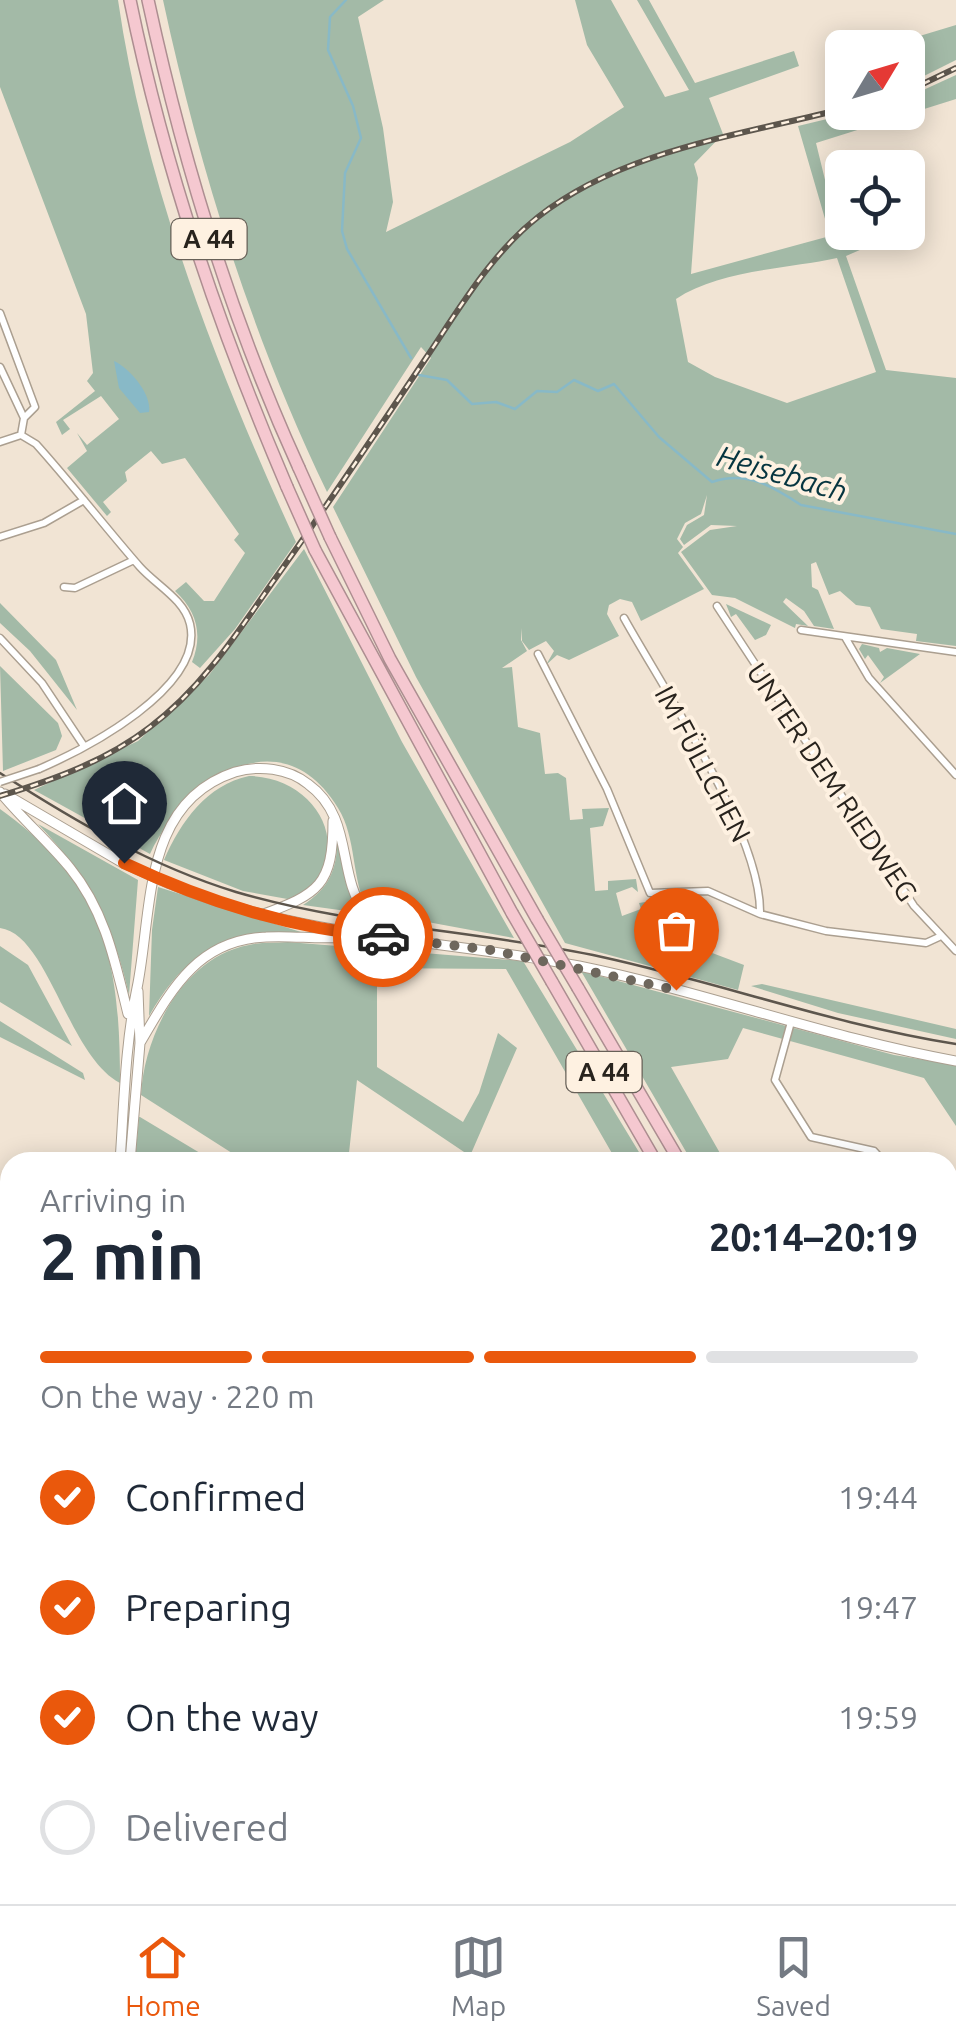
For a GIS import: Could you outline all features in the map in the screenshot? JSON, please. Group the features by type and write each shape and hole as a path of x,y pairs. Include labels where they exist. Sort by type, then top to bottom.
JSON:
{"highway":[{"name":"A 44","path":"130,0 180,206 232,358 286,487 316,550 512,913 650,1152"},
{"name":"A 44","path":"148,0 170,103 215,256 330,537 398,674 674,1152"}],"main road":[{"path":"122,1152 140,1043 137,987 144,913 154,866 170,828 193,798 234,773 271,769 308,783 334,814 361,906 378,924 412,940"},
{"path":"0,792 124,863 258,916 582,967 956,1061"},
{"path":"0,792 88,894 112,943 129,1018"},
{"path":"258,916 304,900 320,885 332,860 334,814"},
{"path":"140,1043 178,978 220,948 262,937 361,935"},
{"path":"129,1152 126,1072 129,1018 137,987"}],"street":[{"path":"0,313 33,398 33,412 24,418"},
{"path":"0,366 24,418 21,436"},
{"path":"0,442 21,436 36,444 134,560 186,613 192,641 183,664 150,702 108,736 39,770 0,782"},
{"path":"0,537 44,523 84,500"},
{"path":"64,588 76,588 134,560"},
{"name":"UNTER DEM RIEDWEG","path":"716,606 939,936 956,951"},
{"name":"IM FÜLLCHEN","path":"624,618 734,818 761,890 760,914"},
{"path":"801,630 956,652"},
{"path":"845,637 869,678 956,775"},
{"path":"0,638 42,682 84,746"},
{"path":"538,654 607,789 650,894 708,891 760,914 826,930 926,944 939,936"},
{"path":"790,1022 775,1080 794,1114 812,1137 875,1152"}],"green space":[{"path":"0,0 118,0 146,139 188,277 239,412 296,542 235,629 200,668 192,662 196,624 175,591 186,582 204,601 214,601 245,553 234,540 239,534 185,458 162,464 151,451 125,472 127,481 103,502 111,512 107,516 67,468 87,451 77,433 87,445 119,419 101,396 63,420 70,429 62,435 56,422 95,391 87,381 93,373 86,314 0,87"},
{"path":"163,0 384,0 358,17 383,128 393,202 386,232 570,142 624,107 587,45 575,0 611,0 665,97 689,90 637,0 649,0 695,83 794,51 799,66 709,98 723,134 694,164 698,178 691,274 825,237 825,250 860,250 846,256 886,370 956,378 956,646 916,641 917,634 881,629 870,607 856,605 840,591 829,595 816,562 811,564 812,587 818,590 834,629 814,626 804,611 786,598 783,602 808,626 796,624 795,628 735,598 712,595 681,552 710,530 737,526 711,525 684,545 680,539 687,525 704,515 707,495 701,514 685,523 677,539 683,547 678,553 704,589 641,621 632,602 620,599 609,605 607,614 619,636 569,660 557,655 546,665 554,651 546,641 529,650 522,641 522,628 521,640 527,651 502,668 512,667 518,727 540,733 545,774 558,773 566,778 570,820 583,819 582,809 609,808 603,826 590,828 595,891 608,890 608,881 636,879 638,892 632,887 616,893 622,916 641,909 639,903 677,897 662,934 744,965 738,990 565,943 416,677 333,507 431,358 421,347 327,492 251,312 194,127","holes":["837,258 876,372 787,403 715,377 688,362 676,299 733,276"]},
{"path":"956,25 956,60 925,76 925,34"},
{"path":"956,75 956,99 925,109 925,89"},
{"path":"825,120 825,130 857,130 816,143 825,180 825,219 798,126"},
{"path":"304,549 402,742 514,938 368,911 338,808 315,780 289,765 262,762 235,768 209,782 186,802 150,854 34,790 138,741 209,675"},
{"path":"0,603 56,660 77,710 30,651 0,623"},
{"path":"726,604 771,625 766,635 755,640 736,614 731,617"},
{"path":"862,644 879,648 880,652 887,648 920,654 880,683 884,677 868,655 865,659 859,649"},
{"path":"0,666 58,723 62,736 56,750 3,771"},
{"path":"249,776 274,780 296,790 324,823 328,843 325,863 314,883 293,900 243,891 164,860 187,819 208,796"},
{"path":"0,809 36,837 63,866 85,896 100,928 116,999 120,1083 102,1069 86,1048 32,951 17,935 0,928"},
{"path":"38,824 138,880 129,995 115,946 96,903 71,863"},
{"path":"337,837 361,913 303,905 330,876"},
{"path":"158,887 301,932 251,936 212,949 179,974 149,1016"},
{"path":"288,942 523,961 639,1152 611,1152 506,969 366,968 377,982 377,1067 463,1122 479,1093 498,1033 517,1048 472,1152 464,1152 357,1080 349,1152 230,1152 141,1095 150,1048 171,1002 205,965 226,952 254,944"},
{"path":"0,946 28,965 72,1046 0,1002"},
{"path":"581,971 894,1055 956,1065 956,1126 924,1078 743,1028 728,1059 671,1067 719,1152 686,1152"},
{"path":"762,984 956,1029 956,1039 838,1013 751,986"},
{"path":"0,1021 83,1073 85,1080 0,1037"},
{"path":"139,1117 198,1152 136,1152"}],"water":[{"path":"114,361 139,383 149,412 140,413 119,388"}],"waterway":[{"name":"Heisebach","path":"346,0 330,17 328,50 353,106 361,138 345,173 342,231 347,249 411,358"},
{"name":"Heisebach","path":"419,375 447,380 472,404 496,402 515,409 537,391 557,392 574,380 598,391 614,384 659,437 712,482 747,479 769,486 801,505 956,534"}],"tram line":[{"path":"0,773 114,841 236,892 372,921 602,957 866,1026 956,1044"}],"railway":[{"path":"925,83 956,68"},
{"path":"0,796 97,760 150,727 186,696 245,622 477,283 505,248 538,217 571,194 645,160 825,113"}],"way so far":[{"path":"383,937 491,950 676,990"}],"route":[{"path":"124,863 224,906 258,916 383,937"}]}
